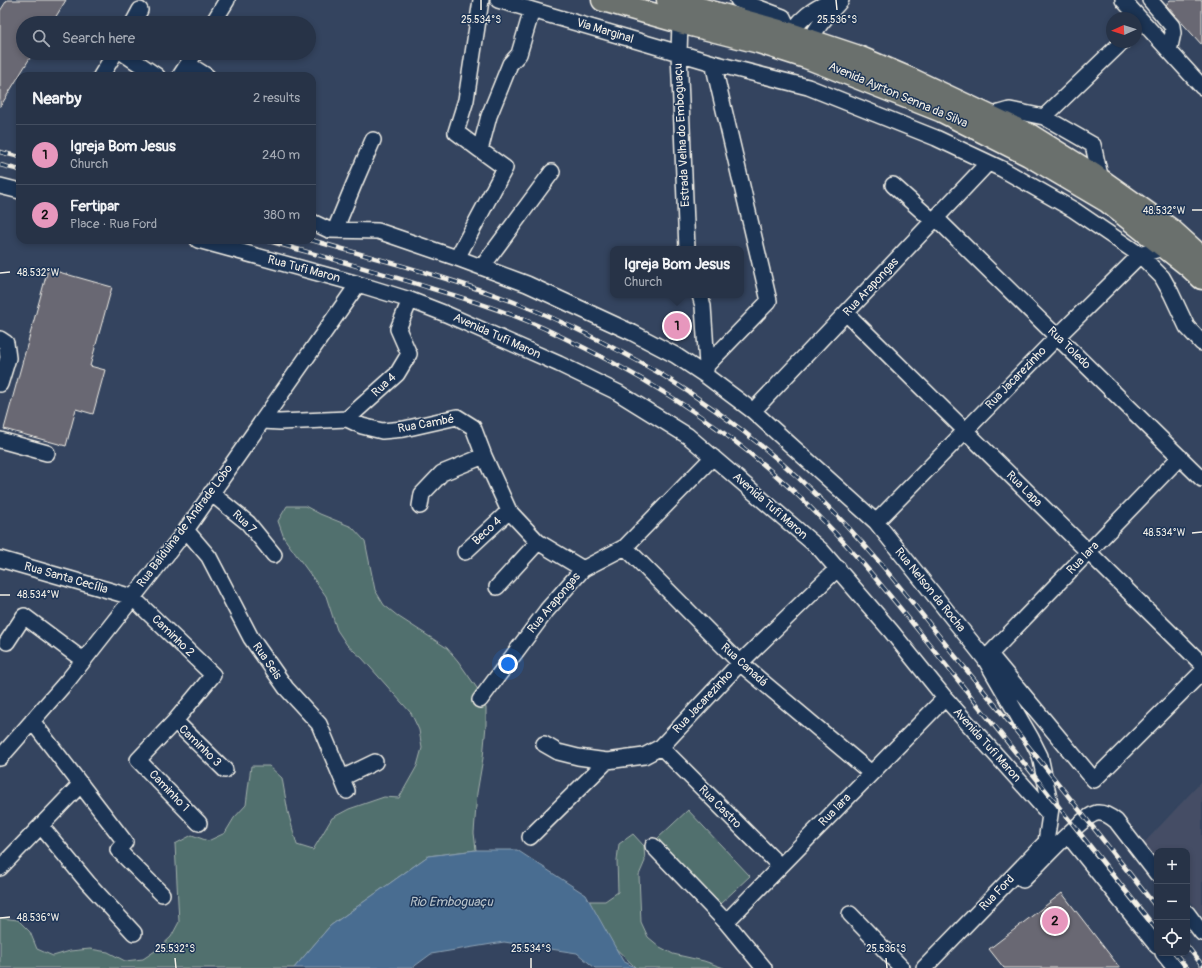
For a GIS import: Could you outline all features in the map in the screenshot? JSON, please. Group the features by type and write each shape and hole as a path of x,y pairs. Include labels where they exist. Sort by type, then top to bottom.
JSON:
{"highway":[{"name":"Avenida Ayrton Senna da Silva","path":"603,0 680,22 759,42 798,45 869,62 910,79 1031,136 1101,180 1171,230 1202,258"},
{"name":"Avenida Ayrton Senna da Silva","path":"668,0 798,45 942,111 1029,155 1107,200 1202,278"}],"street":[{"path":"217,16 227,0"},
{"path":"458,258 505,168 456,132 466,100 481,0"},
{"name":"Via Marginal","path":"498,0 713,63 808,86 936,138 988,163 1074,210 1140,255 1162,277 1171,292 1187,327 1202,344"},
{"path":"738,0 783,17 798,45"},
{"path":"798,45 798,23 824,4 837,0"},
{"path":"798,45 816,28 841,0"},
{"path":"1123,0 1130,12"},
{"path":"1150,0 1172,26 1173,33 1169,51"},
{"path":"480,150 489,116 510,64 519,54 532,10"},
{"name":"Estrada Velha do Emboguaçu","path":"680,22 678,53 687,246"},
{"path":"1142,28 1196,73 1202,87"},
{"path":"1044,117 1116,48"},
{"path":"103,72 111,60"},
{"path":"133,60 151,72"},
{"path":"706,370 769,301 713,63"},
{"path":"188,64 201,72"},
{"path":"989,116 1010,110 1044,117 1093,145 1101,180"},
{"path":"335,230 373,140"},
{"name":"Rua Arapongas","path":"753,411 988,163"},
{"path":"482,267 552,172"},
{"path":"0,186 16,190"},
{"name":"Rua Toledo","path":"893,186 934,219 1057,336 1202,479"},
{"name":"Rua Nelson da Rocha","path":"316,224 329,230 378,232 458,258 527,284 633,333 706,370 876,522 987,656 1040,756 1050,812"},
{"name":"Rua Tufi Maron","path":"213,244 358,284 410,300"},
{"name":"Rua Jacarezinho","path":"876,522 1057,336 1140,255 1165,247"},
{"name":"Rua Balduina de Andrade Lobo","path":"0,758 69,679 186,530 358,284"},
{"path":"701,298 703,306 706,370"},
{"name":"Rua 4","path":"347,419 397,374 409,354 398,329 410,300"},
{"name":"Avenida Tufi Maron","path":"410,300 446,314 552,361 617,392 688,436 821,550 838,568 945,698 1050,812"},
{"name":"Rua Lapa","path":"846,313 1202,664"},
{"path":"0,339 6,343 8,358 0,384"},
{"name":"Rua Cambé","path":"263,421 280,422 347,419 362,426 382,431 404,429 457,417 473,427 484,456 509,511 538,542 583,569"},
{"path":"0,440 47,453"},
{"path":"420,506 422,494 442,473 484,456"},
{"name":"Rua Arapongas","path":"480,700 547,610 583,569 626,547 713,457"},
{"name":"Rua Iara","path":"987,656 1180,458"},
{"name":"Rua 7","path":"211,493 248,523 274,555"},
{"name":"Beco 4","path":"465,552 509,511"},
{"name":"Rua Seis","path":"186,530 209,557 251,638 286,688 319,724 344,784 375,762"},
{"path":"497,587 538,542"},
{"name":"Rua Canadá","path":"626,547 740,663 871,773"},
{"name":"Rua Santa Cecília","path":"0,559 132,597"},
{"name":"Rua Jacarezinho","path":"544,744 558,752 578,757 607,761 644,756 661,747 740,663 838,568"},
{"name":"Caminho 2","path":"132,597 213,675 175,721"},
{"path":"7,642 24,616 83,660"},
{"path":"987,656 1094,780 1202,672"},
{"name":"Rua Iara","path":"726,922 945,698"},
{"path":"32,721 125,842 118,850 162,894"},
{"name":"Caminho 1","path":"175,721 138,760 199,823"},
{"name":"Caminho 3","path":"175,721 225,770"},
{"name":"Rua Castro","path":"661,747 780,866"},
{"path":"530,837 607,761"},
{"path":"0,868 81,784"},
{"name":"Rua Ford","path":"924,968 1046,842 1050,812"},
{"path":"935,968 1068,835 1090,816 1097,813 1109,815 1116,821 1154,870"},
{"path":"41,826 88,883 134,933"},
{"path":"1068,835 1154,942"},
{"path":"653,846 726,922 764,968"},
{"path":"850,914 902,968"},
{"path":"1190,917 1202,933"},
{"path":"1165,956 1175,968"}],"shaded area":[{"path":"1202,781 1202,916 1190,901 1190,848 1154,848 1154,855 1144,843"}],"green space":[{"path":"287,506 305,506 352,527 365,541 375,590 384,605 399,617 447,648 479,691 486,708 486,725 483,758 477,793 474,833 476,850 428,856 330,926 294,968 0,968 0,918 18,920 30,932 37,949 53,956 70,951 90,949 108,952 125,961 143,959 158,949 171,937 179,922 175,844 192,835 208,841 225,833 234,818 246,805 251,766 269,766 282,778 288,812 297,845 313,850 332,818 349,809 384,797 399,798 417,766 422,748 419,730 411,713 362,658 347,645 337,630 326,596 284,538 278,521"},
{"path":"688,810 750,876 719,905 657,839"},
{"path":"633,834 644,846 645,861 639,875 641,922 648,937 660,947 673,954 704,961 724,968 636,968 586,918 590,901 605,901 618,892 617,860 619,844"}],"water":[{"name":"Rio Emboguaçu","path":"476,850 517,850 586,895 623,961 636,968 595,968 577,953 504,942 431,954 412,968 294,968 330,926 428,856"}],"building":[{"path":"7,0 66,0 56,16 16,16 16,60 29,60 21,72 16,72 16,81 0,107 0,11"},
{"path":"1170,0 1202,0 1202,45 1166,5"},
{"path":"48,269 112,287 90,366 105,370 93,414 76,409 66,446 4,429"},
{"path":"1062,893 1120,968 1004,968 989,949"}],"railway":[{"path":"0,152 16,156"},
{"path":"0,165 16,169"},
{"path":"316,241 468,286 519,304 555,319 608,345 659,373 688,391 743,431 795,475 820,499 878,561 1032,750 1154,904"},
{"path":"279,244 464,298 524,320 554,333 614,363 672,397 727,435 804,501 872,574 1154,926"},
{"path":"1190,950 1202,965"},
{"path":"1177,956 1187,968"}],"place":[{"name":"Igreja Bom Jesus","path":"677,326"},
{"name":"Fertipar","path":"1055,921"}]}
